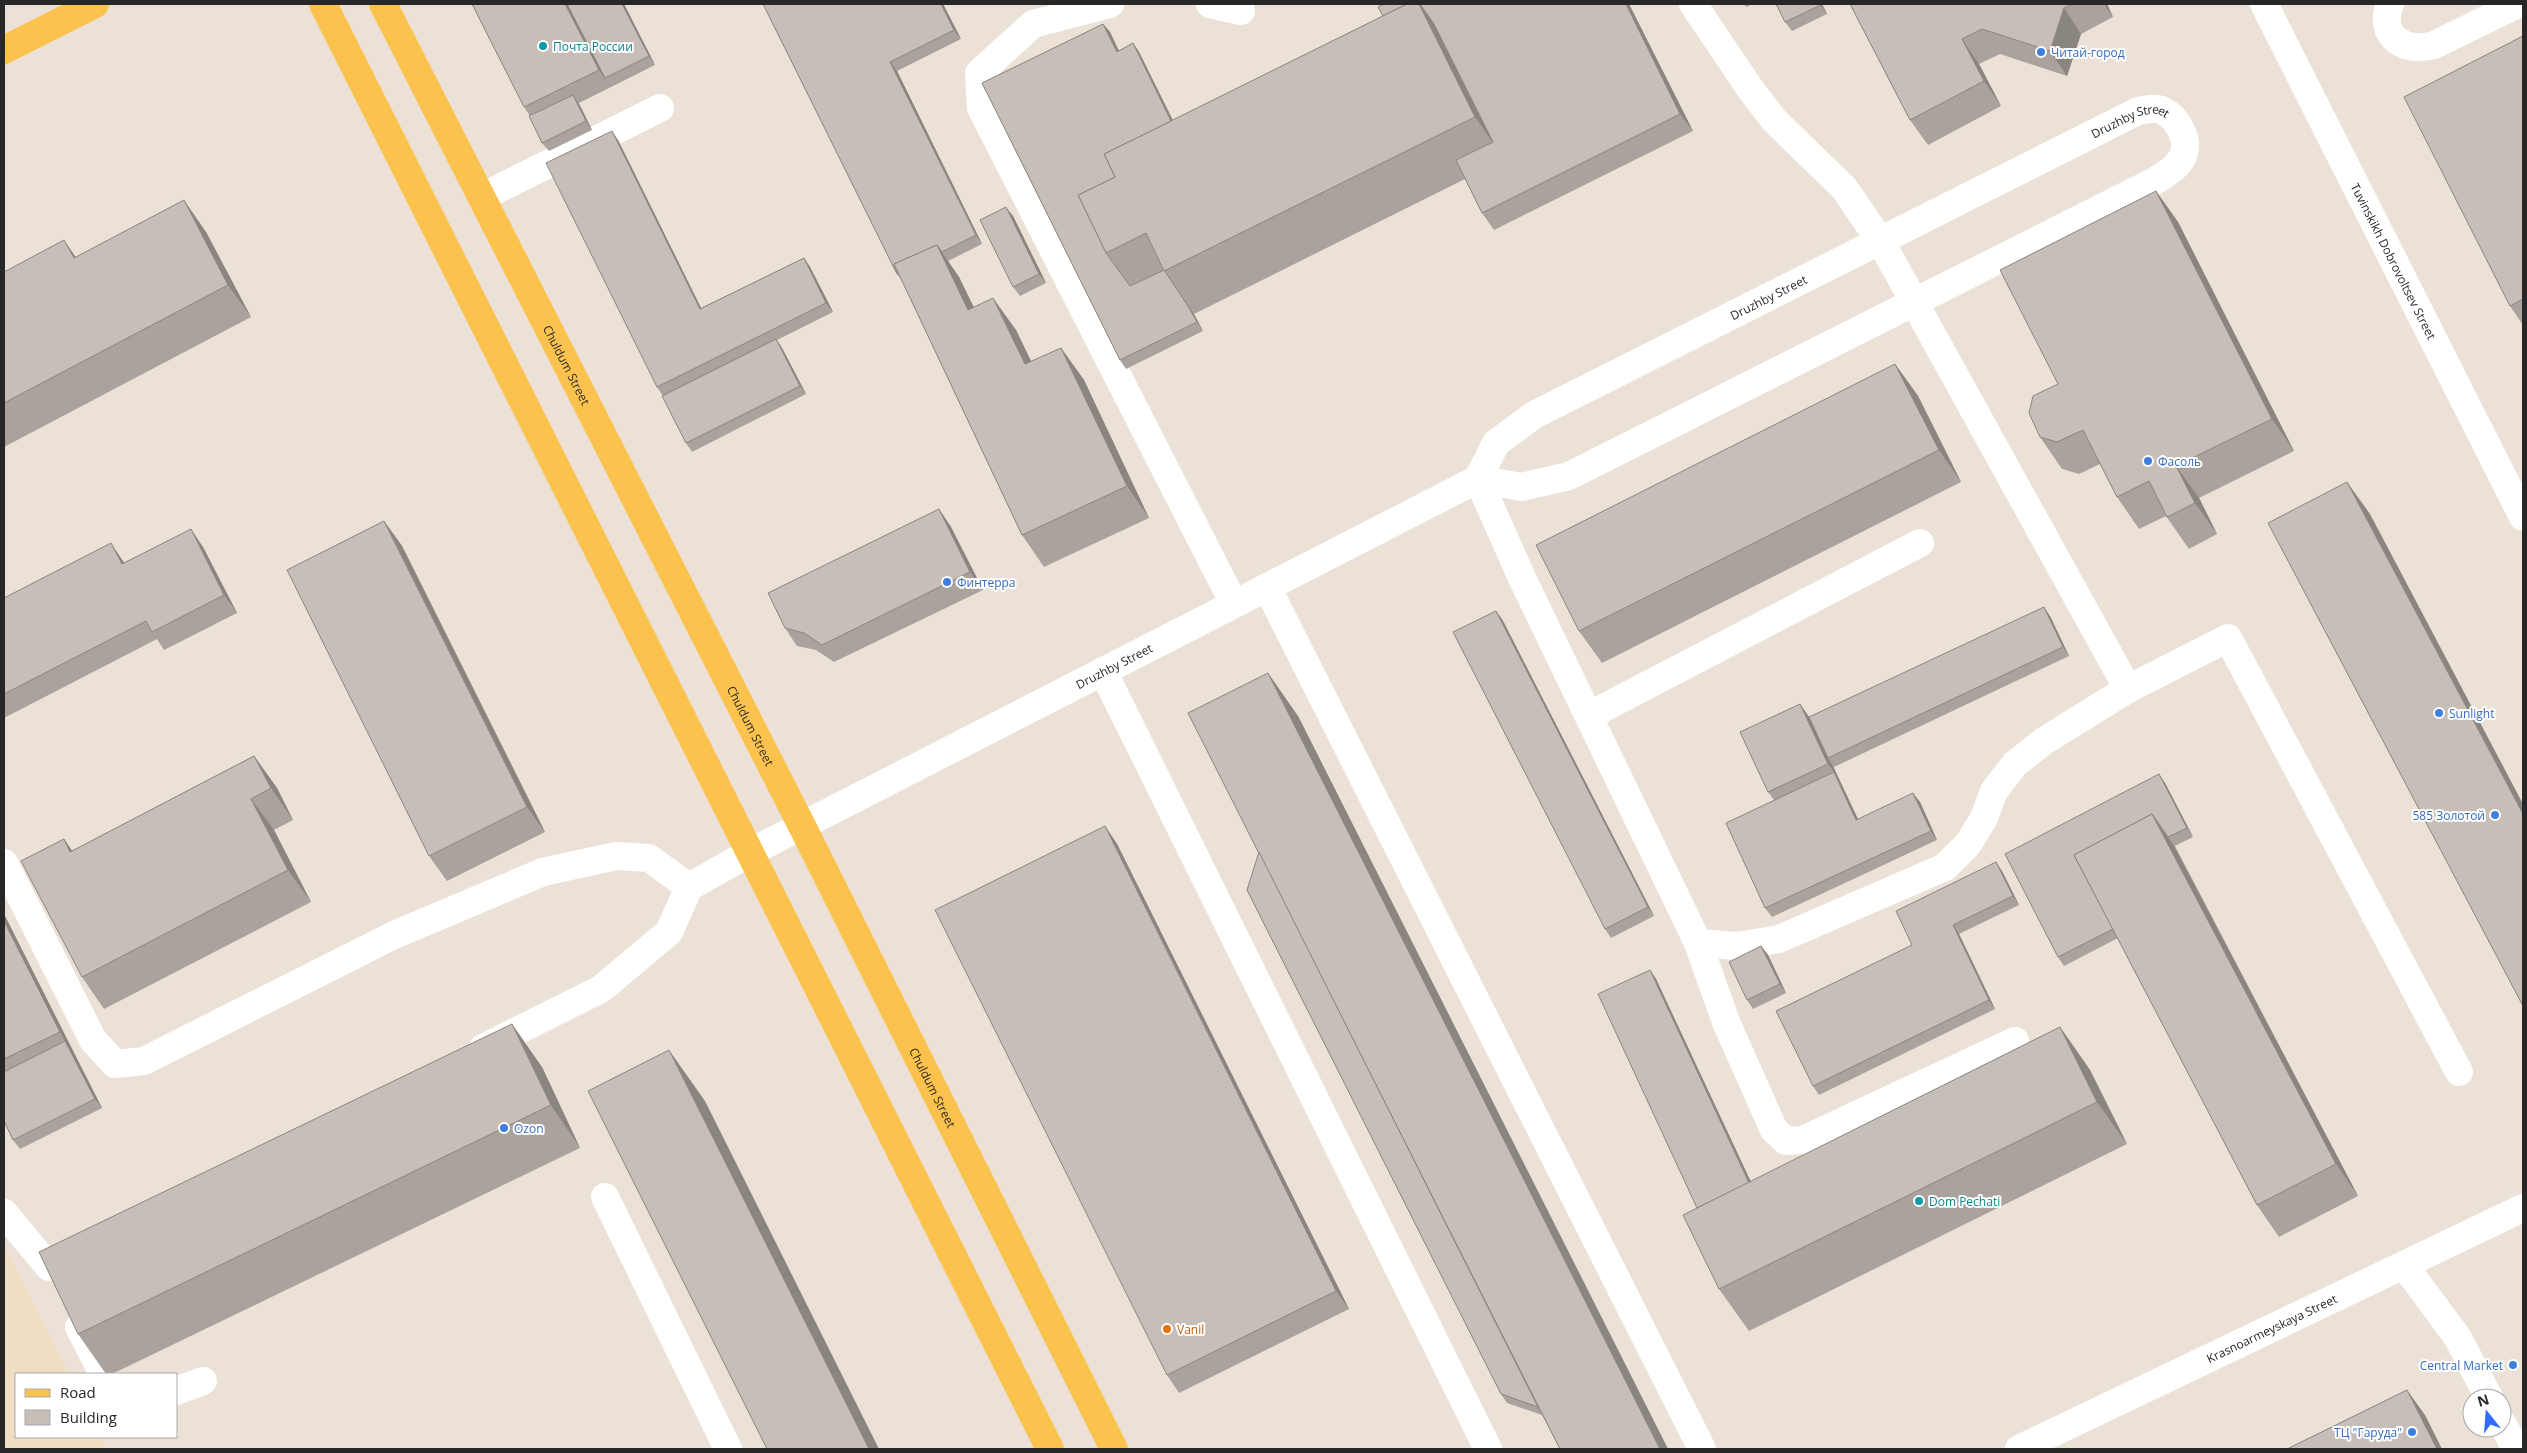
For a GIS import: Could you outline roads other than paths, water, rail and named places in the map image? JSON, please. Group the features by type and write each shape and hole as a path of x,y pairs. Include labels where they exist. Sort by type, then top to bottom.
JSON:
{"main road":[{"path":"4,50 95,4"},
{"path":"323,4 1050,1449"},
{"name":"Chuldum Street","path":"383,4 802,826 1114,1449"}],"street":[{"path":"1110,4 1033,24 979,73 980,108 1234,604"},
{"path":"1210,4 1241,12"},
{"path":"1693,4 1751,90 1774,120 1844,188 1881,242 2128,689"},
{"name":"Tuvinskikh Dobrovoltsev Street","path":"2264,4 2520,504"},
{"path":"2390,4 2387,21 2395,39 2412,49 2422,49 2434,45 2518,4"},
{"path":"482,197 660,108"},
{"name":"Druzhby Street","path":"689,886 751,852 1478,479 1496,443 1534,414 1881,242 2138,111 2158,109 2167,113 2181,130 2185,144 2184,153 2173,168 2163,176 1569,476 1521,487 1478,479"},
{"path":"1478,479 1522,578 1590,715 1698,943 1726,1022 1774,1130 1786,1141 1803,1140 2015,1041"},
{"path":"1590,715 1920,543"},
{"path":"1267,587 1702,1449"},
{"path":"1698,943 1737,946 1779,939 1944,867 1968,844 1984,818 1994,791 2015,764 2044,741 2128,689 2228,638 2459,1072"},
{"path":"1103,671 1488,1449"},
{"path":"4,863 93,1040 115,1064 144,1061 394,935 543,872 616,856 649,858 689,886 669,932 601,989 461,1059"},
{"path":"605,1196 728,1449"},
{"name":"Krasnoarmeyskaya Street","path":"2020,1449 2523,1208"},
{"path":"4,1213 49,1267 102,1373"},
{"path":"49,1267 73,1254"},
{"path":"2404,1265 2458,1338 2484,1388"},
{"path":"178,1390 203,1381"}],"place":[{"name":"Почта России","path":"543,46"},
{"name":"Читай-город","path":"2041,52"},
{"name":"Фасоль","path":"2148,461"},
{"name":"Финтерра","path":"947,582"},
{"name":"Sunlight","path":"2439,713"},
{"name":"585 Золотой","path":"2495,815"},
{"name":"Ozon","path":"504,1128"},
{"name":"Dom Pechati","path":"1919,1201"},
{"name":"Vanil","path":"1167,1329"},
{"name":"Central Market","path":"2513,1365"},
{"name":"ТЦ \"Гаруда\"","path":"2412,1432"}]}
